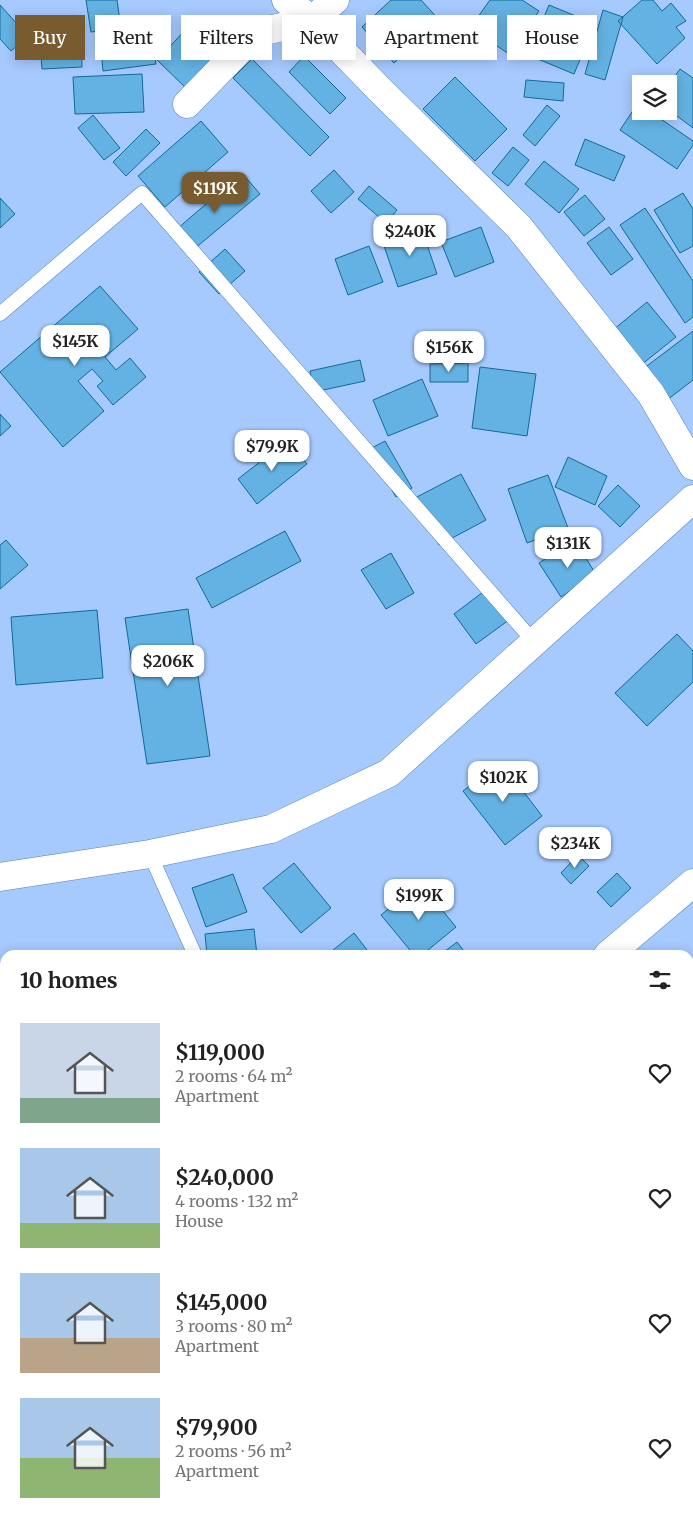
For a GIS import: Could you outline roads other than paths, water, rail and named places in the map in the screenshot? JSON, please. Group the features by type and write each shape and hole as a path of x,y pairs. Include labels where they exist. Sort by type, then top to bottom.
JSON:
{"street":[{"path":"286,0 306,15"},
{"path":"318,15 335,0"},
{"path":"187,104 256,33 282,27"},
{"path":"351,60 518,227 650,394 693,466"},
{"path":"0,877 150,854 271,829 389,773 693,499"},
{"path":"614,950 693,883"}],"lane":[{"path":"0,314 142,193 534,642"},
{"path":"150,854 193,950"}]}
